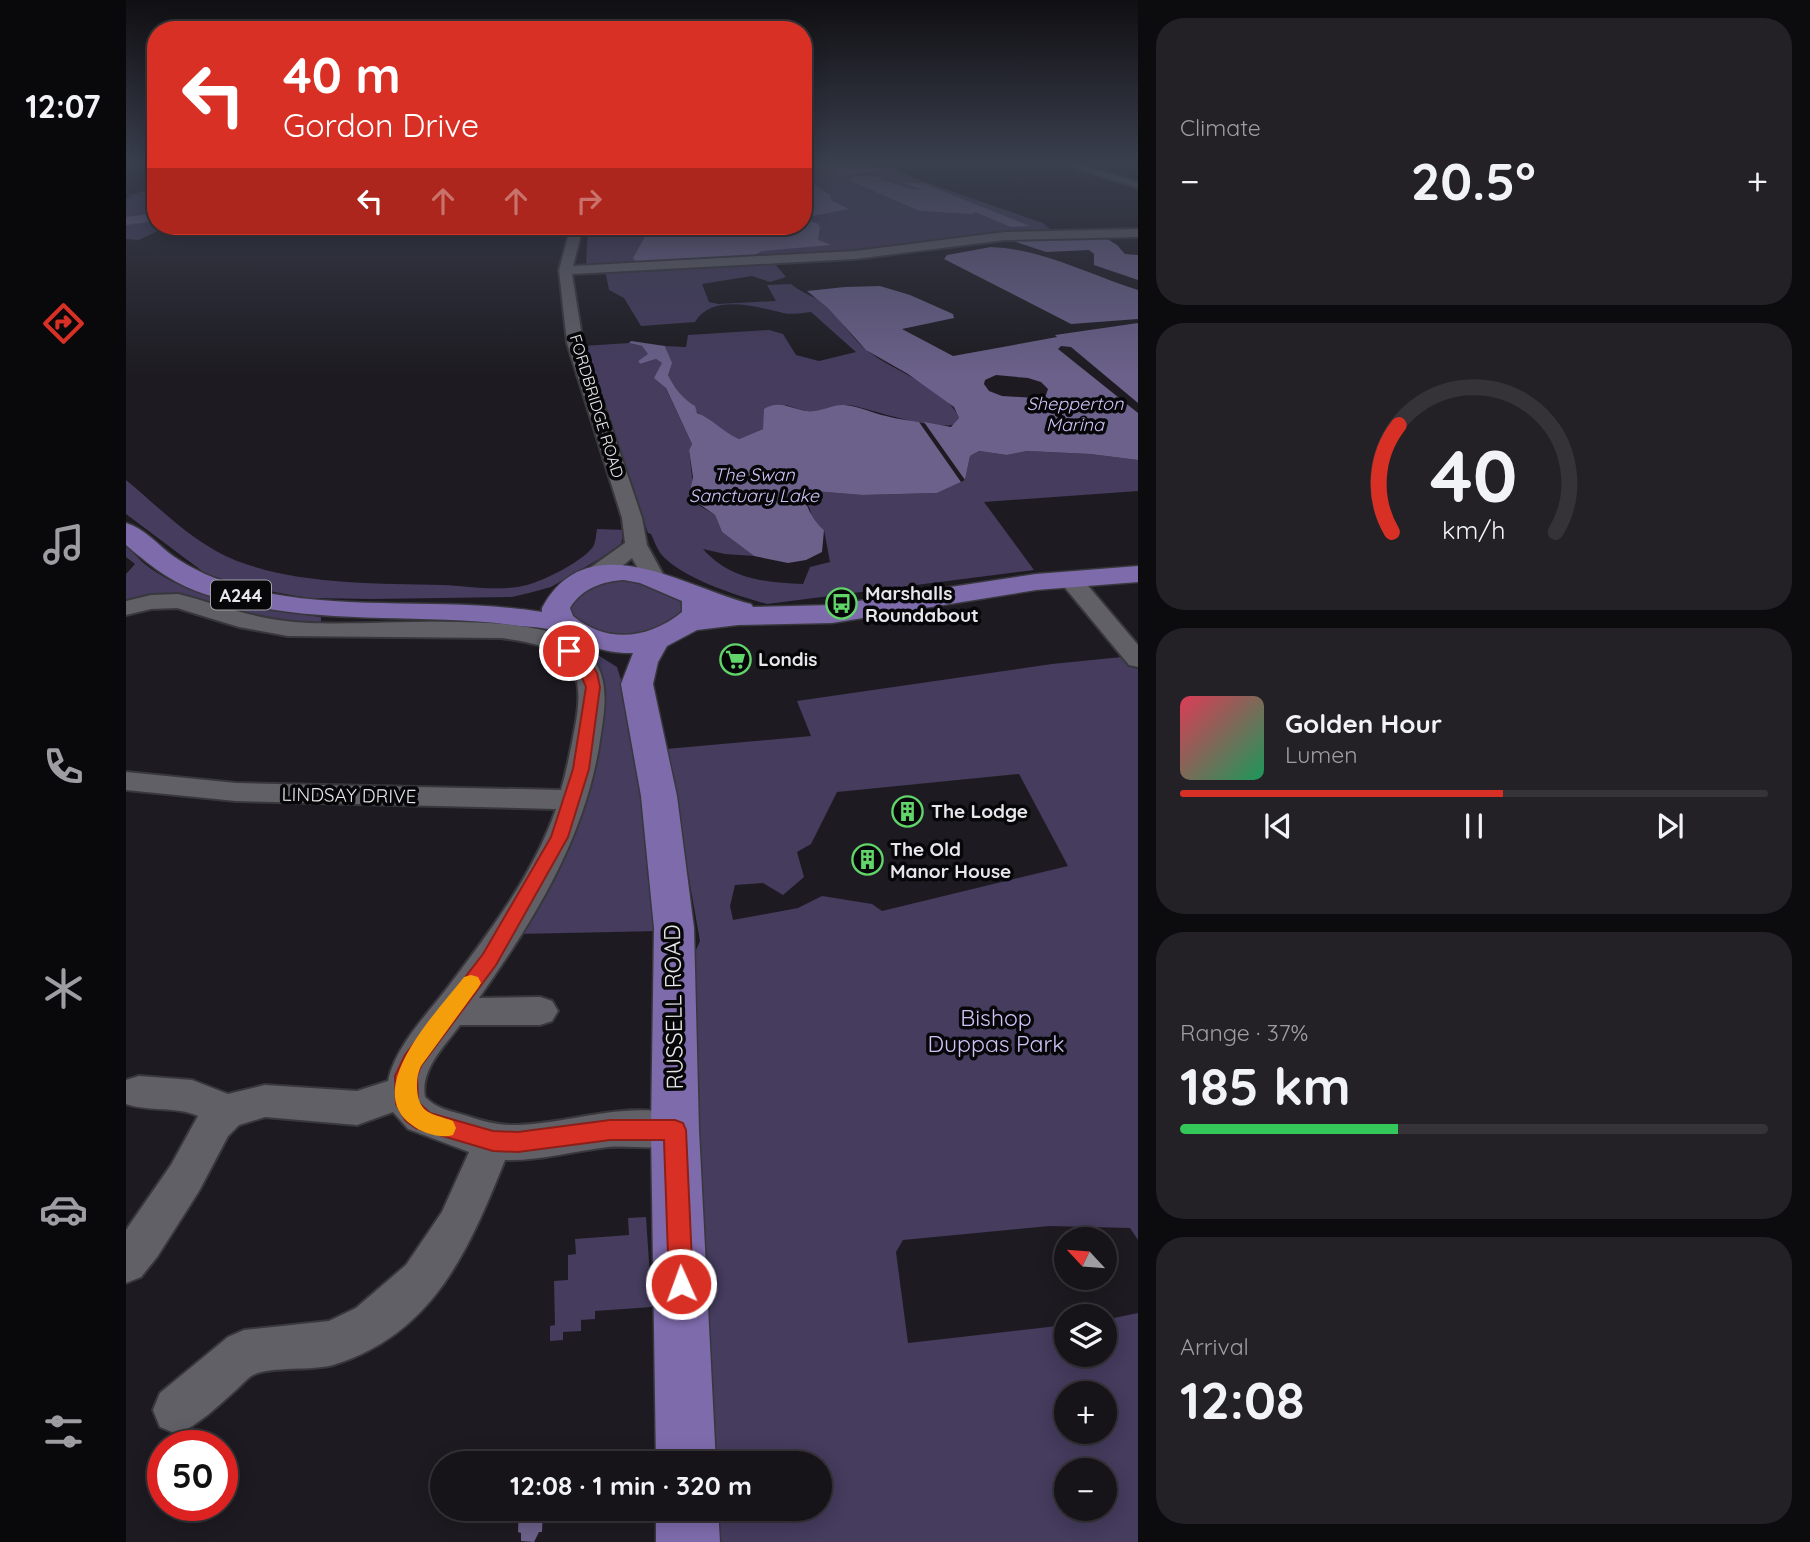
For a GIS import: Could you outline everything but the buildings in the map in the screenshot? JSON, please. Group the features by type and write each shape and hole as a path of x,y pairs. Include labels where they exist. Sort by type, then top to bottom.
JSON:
{"main road":[{"name":"A244","path":"126,531 171,566 201,582 331,620 479,612 529,605 567,591"},
{"path":"637,684 626,665 615,654 577,639 557,617 556,608 567,591 595,575 626,571 653,576 691,608 711,618 843,613 1070,579 1138,574"},
{"path":"637,684 643,662 654,640 691,608"},
{"name":"A244","path":"479,612 577,639"},
{"path":"577,639 626,645 654,640"},
{"name":"RUSSELL ROAD","path":"637,684 659,796 674,928 675,1130 686,1451"},
{"path":"687,1521 688,1542"}],"street":[{"path":"565,270 855,255 1005,236 1138,233"},
{"name":"FORDBRIDGE ROAD","path":"575,235 565,270 575,343 632,518 636,545 653,576"},
{"path":"595,575 636,545"},
{"path":"1070,579 1138,660"},
{"path":"126,608 150,602 178,601 267,626 331,620 577,639 593,687 581,769 559,837 489,960 413,1061 406,1076 407,1104 413,1114 424,1121 493,1141 518,1142 610,1130 675,1130"},
{"name":"LINDSAY DRIVE","path":"126,781 236,792 572,800"},
{"path":"452,1007 464,1012 540,1011"},
{"path":"139,1092 192,1096 227,1111"},
{"path":"126,1262 185,1178 214,1124 227,1111 264,1101 358,1108 405,1092"},
{"path":"177,1410 244,1353 331,1343 372,1324 421,1280 442,1250 457,1226 493,1141"}],"green space":[{"path":"126,232 147,232 149,235 139,240 126,239"},
{"path":"1026,232 998,233 844,253 586,266 588,235"},
{"path":"774,263 786,277 770,282 752,276 702,284 709,302 718,304 776,301 767,285 791,284 827,306 868,351 943,397 959,418 957,423 924,423 849,405 814,411 786,405 766,415 763,429 739,439 709,421 681,396 669,378 665,346 686,347 688,335 769,330 783,334 796,355 819,361 856,352 811,312 786,314 736,304 712,308 695,322 641,326 624,298 609,290 605,270"},
{"path":"629,343 642,346 649,354 638,361 640,364 656,359 662,363 663,382 692,444 689,450 695,503 715,515 722,532 754,556 703,549 725,567 749,577 803,584 810,567 830,562 824,530 812,519 810,509 801,494 814,491 862,495 937,493 965,480 970,456 979,451 1007,455 1027,451 1090,454 1138,460 1138,491 984,502 1034,570 767,604 755,601 682,571 661,554 648,533 583,346"},
{"path":"126,480 178,525 221,554 262,569 312,579 484,588 517,587 543,579 582,557 594,545 597,529 625,530 620,547 551,587 512,597 307,598 247,587 206,574 126,514"},
{"path":"126,545 150,568 190,589 232,603 321,617 321,621 314,624 284,622 241,614 186,596 126,602 126,574 135,564 126,557"},
{"path":"619,575 678,591 691,610 642,637 612,636 581,623 569,609 577,593"},
{"path":"585,647 617,667 642,747 660,931 517,934 593,759 578,650"},
{"name":"Bishop Duppas Park","path":"1132,656 1138,660 1138,1240 1130,1228 1049,1226 903,1240 896,1252 908,1343 1054,1326 1054,1367 1117,1367 1117,1317 1138,1313 1138,1542 706,1542 705,1521 832,1521 832,1451 704,1451 692,959 700,941 666,749 811,736 797,701 1052,664","holes":["1019,774 1068,866 882,911 872,904 822,896 798,908 733,920 730,906 735,885 763,883 783,895 804,877 797,852 811,844 837,792"]},
{"path":"646,1217 652,1307 595,1311 595,1319 581,1320 581,1331 563,1332 563,1340 550,1341 550,1326 555,1325 554,1281 568,1280 568,1255 576,1254 575,1239 629,1235 628,1218"}],"water":[{"path":"812,232 819,232 818,240 831,245 762,251 751,257 636,262 633,258 646,235 812,235"},
{"path":"1104,237 1125,254 1138,255 1138,280 1094,265 1094,254 1089,250 1046,252 1010,240"},
{"path":"991,247 1029,252 1138,290 1138,319 1071,324 944,259 947,255"},
{"name":"Shepperton Marina","path":"880,286 910,295 953,314 954,318 902,329 953,356 1057,337 1055,335 1138,323 1138,403 1071,347 1061,346 1058,349 1138,413 1138,460 1090,454 1027,451 1007,455 979,451 970,456 965,480 924,422 951,427 959,418 954,407 908,374 866,350 828,308 807,291","holes":["1011,378 1035,385 1039,395 1014,396 990,383"]},
{"name":"The Swan Sanctuary Lake","path":"631,341 665,346 672,363 668,375 679,393 695,406 697,413 739,439 763,429 764,409 770,406 780,405 812,411 839,405 850,406 919,422 961,482 937,493 862,495 814,491 802,494 813,518 824,530 822,552 806,560 788,563 754,556 722,532 715,515 689,497 693,477 689,450 692,444 666,388 654,378 662,363 656,359 640,364 638,361 648,354 642,346 629,343"},
{"path":"518,1521 542,1521 542,1532 539,1532 534,1542 521,1541 521,1533 518,1532"}],"pier":[{"path":"996,375 1041,382 1048,389 1046,395 1035,398 1002,396 989,391 984,384 985,380"}],"slow traffic":[{"path":"445,1128 413,1114 407,1104 406,1076 413,1061 471,983"}],"place":[{"name":"Marshalls Roundabout","path":"842,604"},
{"name":"Londis","path":"735,659"},
{"name":"The Lodge","path":"908,811"},
{"name":"The Old Manor House","path":"867,860"}],"route":[{"path":"569,651 582,660 589,673 593,687 593,704 581,769 559,837 489,960 413,1061 406,1076 407,1104 413,1114 424,1121 493,1141 518,1142 610,1130 675,1130 681,1284"}]}
